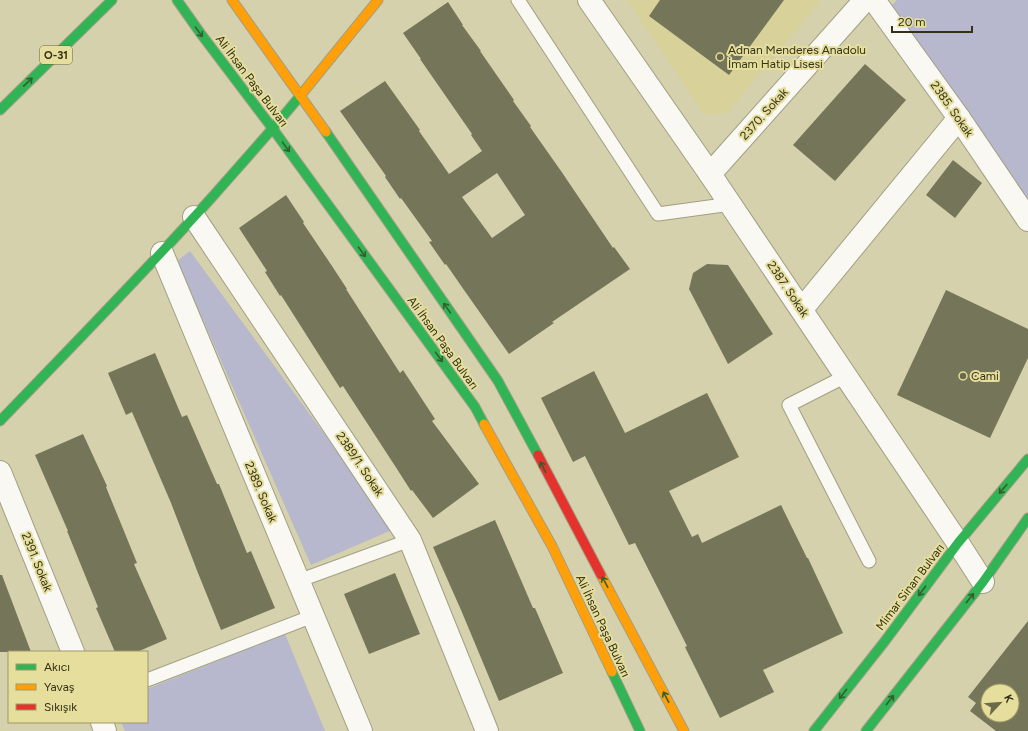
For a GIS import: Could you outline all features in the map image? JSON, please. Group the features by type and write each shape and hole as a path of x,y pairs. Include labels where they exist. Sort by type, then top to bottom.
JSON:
{"main road":[{"name":"O-31","path":"0,110 112,0"},
{"name":"Ali İhsan Paşa Bulvarı","path":"177,0 475,407 552,546 640,731"},
{"name":"Ali İhsan Paşa Bulvarı","path":"232,0 301,96 498,381 684,731"},
{"path":"0,421 162,253 273,130 378,0"},
{"name":"Mimar Sinan Bulvarı","path":"814,731 885,641 958,542 1028,459"},
{"path":"866,731 982,582 1028,518"}],"street":[{"name":"2387. Sokak","path":"588,0 731,204 958,542 982,582"},
{"name":"2370. Sokak","path":"710,174 865,0"},
{"name":"2385. Sokak","path":"874,0 959,118 1028,220"},
{"path":"802,309 959,118"},
{"name":"2389/1. Sokak","path":"194,217 410,540 487,731"},
{"name":"2389. Sokak","path":"162,253 361,731"},
{"name":"2391. Sokak","path":"0,472 73,651"}],"lane":[{"path":"518,0 658,214 731,204"},
{"path":"846,376 789,405 869,561"},
{"path":"298,581 410,540"},
{"path":"148,680 313,616"}],"shaded area":[{"name":"Adnan Menderes Anadolu İmam Hatip Lisesi","path":"627,0 821,0 727,113 704,114"},
{"path":"897,0 1028,0 1028,205 892,5"},
{"path":"190,251 394,529 311,565 177,261"},
{"path":"285,634 325,731 125,731 121,723 148,723 148,689"}],"building":[{"path":"660,0 784,0 729,75 649,16"},
{"path":"448,2 462,25 514,100 513,101 531,126 530,127 613,248 614,247 630,269 552,322 554,323 509,354 429,242 432,241 401,198 400,199 385,177 386,176 340,111 385,81 449,174 482,151 403,33","holes":["497,173 525,215 492,238 462,197"]},
{"path":"865,64 906,100 835,181 793,145"},
{"path":"953,160 982,183 955,218 926,195"},
{"path":"286,195 400,373 403,370 435,419 432,421 479,484 433,518 412,490 411,491 343,386 340,388 281,295 280,296 265,272 267,271 239,228"},
{"path":"707,264 728,265 773,334 728,364 689,289 693,273"},
{"name":"Cami","path":"946,290 1028,329 1028,358 990,438 897,395"},
{"path":"155,353 182,417 187,415 217,484 219,484 247,553 251,551 275,608 221,630 171,503 132,412 126,415 108,373"},
{"path":"594,371 625,433 707,393 739,457 669,491 692,537 698,534 702,543 781,505 843,633 763,670 774,692 720,718 685,647 687,646 635,543 629,545 585,456 573,462 541,398"},
{"path":"83,434 107,486 106,487 137,563 134,564 167,639 139,651 115,651 96,608 98,607 68,531 35,455"},
{"path":"495,520 563,673 499,701 433,547"},
{"path":"395,573 420,634 369,654 344,594"},
{"path":"0,575 2,575 31,651 0,652"},
{"path":"1028,621 1028,731 996,731 986,723 1020,723 1020,683 980,683 980,719 970,711 976,703 968,697"}],"traffic: fast":[{"path":"0,110 112,0"},
{"path":"177,0 273,129 475,407 484,424"},
{"path":"0,421 188,224 300,96"},
{"path":"326,132 498,381 538,455"},
{"path":"814,731 885,641 958,543 1028,459"},
{"path":"866,731 983,582 1028,518"},
{"path":"612,672 640,731"}],"traffic: slow":[{"path":"232,0 326,132"},
{"path":"300,96 378,0"},
{"path":"484,424 552,546 612,672"},
{"path":"601,575 684,731"}],"traffic: jam":[{"path":"538,455 601,575"}],"place":[{"name":"Adnan Menderes Anadolu İmam Hatip Lisesi","path":"720,57"},
{"name":"Cami","path":"963,376"}]}
